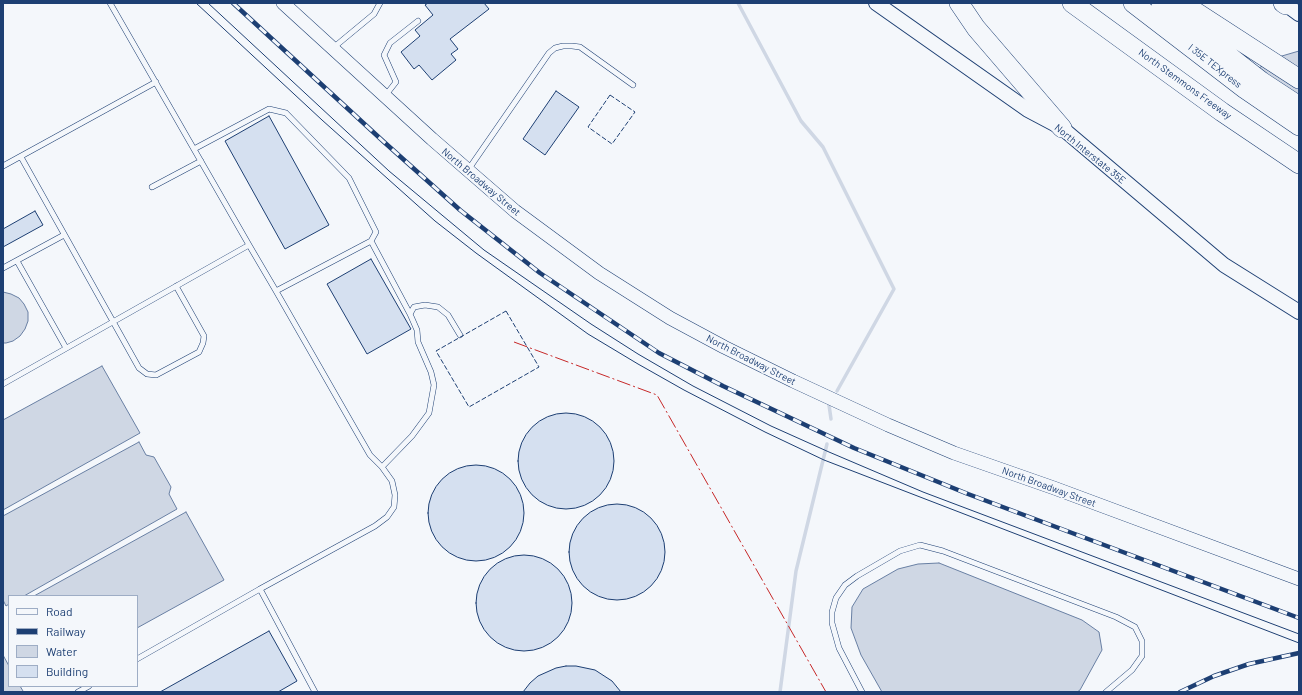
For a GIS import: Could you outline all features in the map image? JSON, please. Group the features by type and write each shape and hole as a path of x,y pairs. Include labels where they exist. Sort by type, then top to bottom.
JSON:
{"highway":[{"path":"959,3 976,28 1062,128"},
{"name":"North Stemmons Freeway","path":"1072,3 1222,112 1299,164"},
{"name":"I 35E TEXpress","path":"1133,3 1245,89 1299,126"},
{"path":"1161,3 1260,81 1299,106"},
{"path":"1182,3 1299,79"}],"main road":[{"name":"North Interstate 35E","path":"876,3 1028,110 1062,128 1224,265 1299,312"}],"street":[{"name":"North Broadway Street","path":"283,3 384,96 515,211 599,273 670,318 793,382 888,425 954,452 1299,579"}],"lane":[{"path":"110,3 354,429 370,455 382,467 392,481 395,495 394,507 387,517 375,526 138,658"},
{"path":"332,49 374,14 380,3"},
{"path":"384,96 396,82 384,55 390,43 418,21"},
{"path":"467,170 549,53 555,48 562,46 580,47 633,85"},
{"path":"3,166 156,82"},
{"path":"194,149 269,109 286,113 349,178 376,232 371,241 276,291"},
{"path":"21,156 139,368 147,374 156,376 199,352 203,343 204,336 176,286"},
{"path":"152,187 201,161"},
{"path":"3,268 64,235"},
{"path":"371,241 410,314 417,330 418,342 434,385 429,413 412,436 382,467"},
{"path":"3,384 249,245"},
{"path":"17,260 66,348"},
{"path":"410,314 414,307 425,305 438,307 448,315 460,335"},
{"path":"862,692 839,648 832,623 832,612 836,598 845,586 857,576 900,551 920,545 957,556 1116,617 1135,627 1142,641 1142,656 1132,670 1106,692"},
{"path":"260,590 315,692"}],"water":[{"path":"1299,51 1299,114 1259,68 1275,58"},
{"path":"3,292 19,298 28,312 28,321 25,329 20,336 13,341 6,343 3,343"},
{"path":"102,366 140,433 3,510 3,420"},
{"path":"139,442 146,455 154,457 171,487 169,494 177,509 26,595 8,595 8,605 6,606 3,600 3,516"},
{"path":"186,512 224,580 138,627 138,595 36,595"},
{"path":"939,563 1082,620 1099,632 1102,650 1080,690 1077,692 882,692 861,655 851,628 852,607 863,589 898,569 918,564"},
{"path":"3,655 8,664 8,687 21,687 23,691 3,692"}],"building":[{"path":"428,3 484,3 489,9 450,39 458,49 451,54 456,60 432,80 419,65 414,69 401,52 420,36 415,30 433,15 425,5"},
{"path":"556,91 579,107 545,155 523,139"},
{"path":"269,116 329,225 285,249 225,141"},
{"path":"35,211 43,225 3,247 3,229"},
{"path":"371,259 411,329 367,354 327,284"},
{"path":"566,413 584,417 593,421 600,427 606,434 610,443 614,461 610,479 606,488 600,495 593,501 584,505 566,509 548,505 539,501 532,495 526,488 522,479 518,461 522,443 526,434 532,427 539,421 548,417"},
{"path":"476,465 494,469 503,473 510,479 516,486 520,495 524,513 520,531 516,540 510,547 503,553 494,557 476,561 458,557 449,553 442,547 436,540 432,531 428,513 432,495 436,486 442,479 449,473 458,469"},
{"path":"617,504 635,508 644,512 651,518 657,525 661,534 665,552 661,570 657,579 651,586 644,592 635,596 617,600 599,596 590,592 583,586 577,579 573,570 569,552 573,534 577,525 583,518 590,512 599,508"},
{"path":"524,555 542,559 551,563 558,569 564,576 568,585 572,603 568,621 564,630 558,637 551,643 542,647 524,651 506,647 497,643 490,637 484,630 480,621 476,603 480,585 484,576 490,569 497,563 506,559"},
{"path":"269,631 297,681 278,692 160,692"},
{"path":"576,666 595,670 612,681 621,692 523,692 538,676 556,668"}],"waterway":[{"path":"738,3 801,121 823,147 894,289 837,391"},
{"path":"829,405 831,419"},
{"path":"780,692 796,571 827,444"}],"tram line":[{"path":"196,3 322,120 435,221 476,253 588,334 638,364 684,390 765,432 824,460 1299,643"},
{"path":"208,3 389,171 484,250 591,324 638,354 693,386 771,426 923,492 1299,634"}],"railway":[{"path":"233,3 460,210 540,273 659,353 723,386 854,448 968,494 1299,618"},
{"path":"1180,692 1214,676 1249,664 1299,653"}],"fence":[{"path":"610,95 635,112 612,144 588,127 610,95"},
{"path":"506,311 539,367 469,407 436,351 506,311"}],"power":[{"path":"514,342 657,395 826,692"}]}
